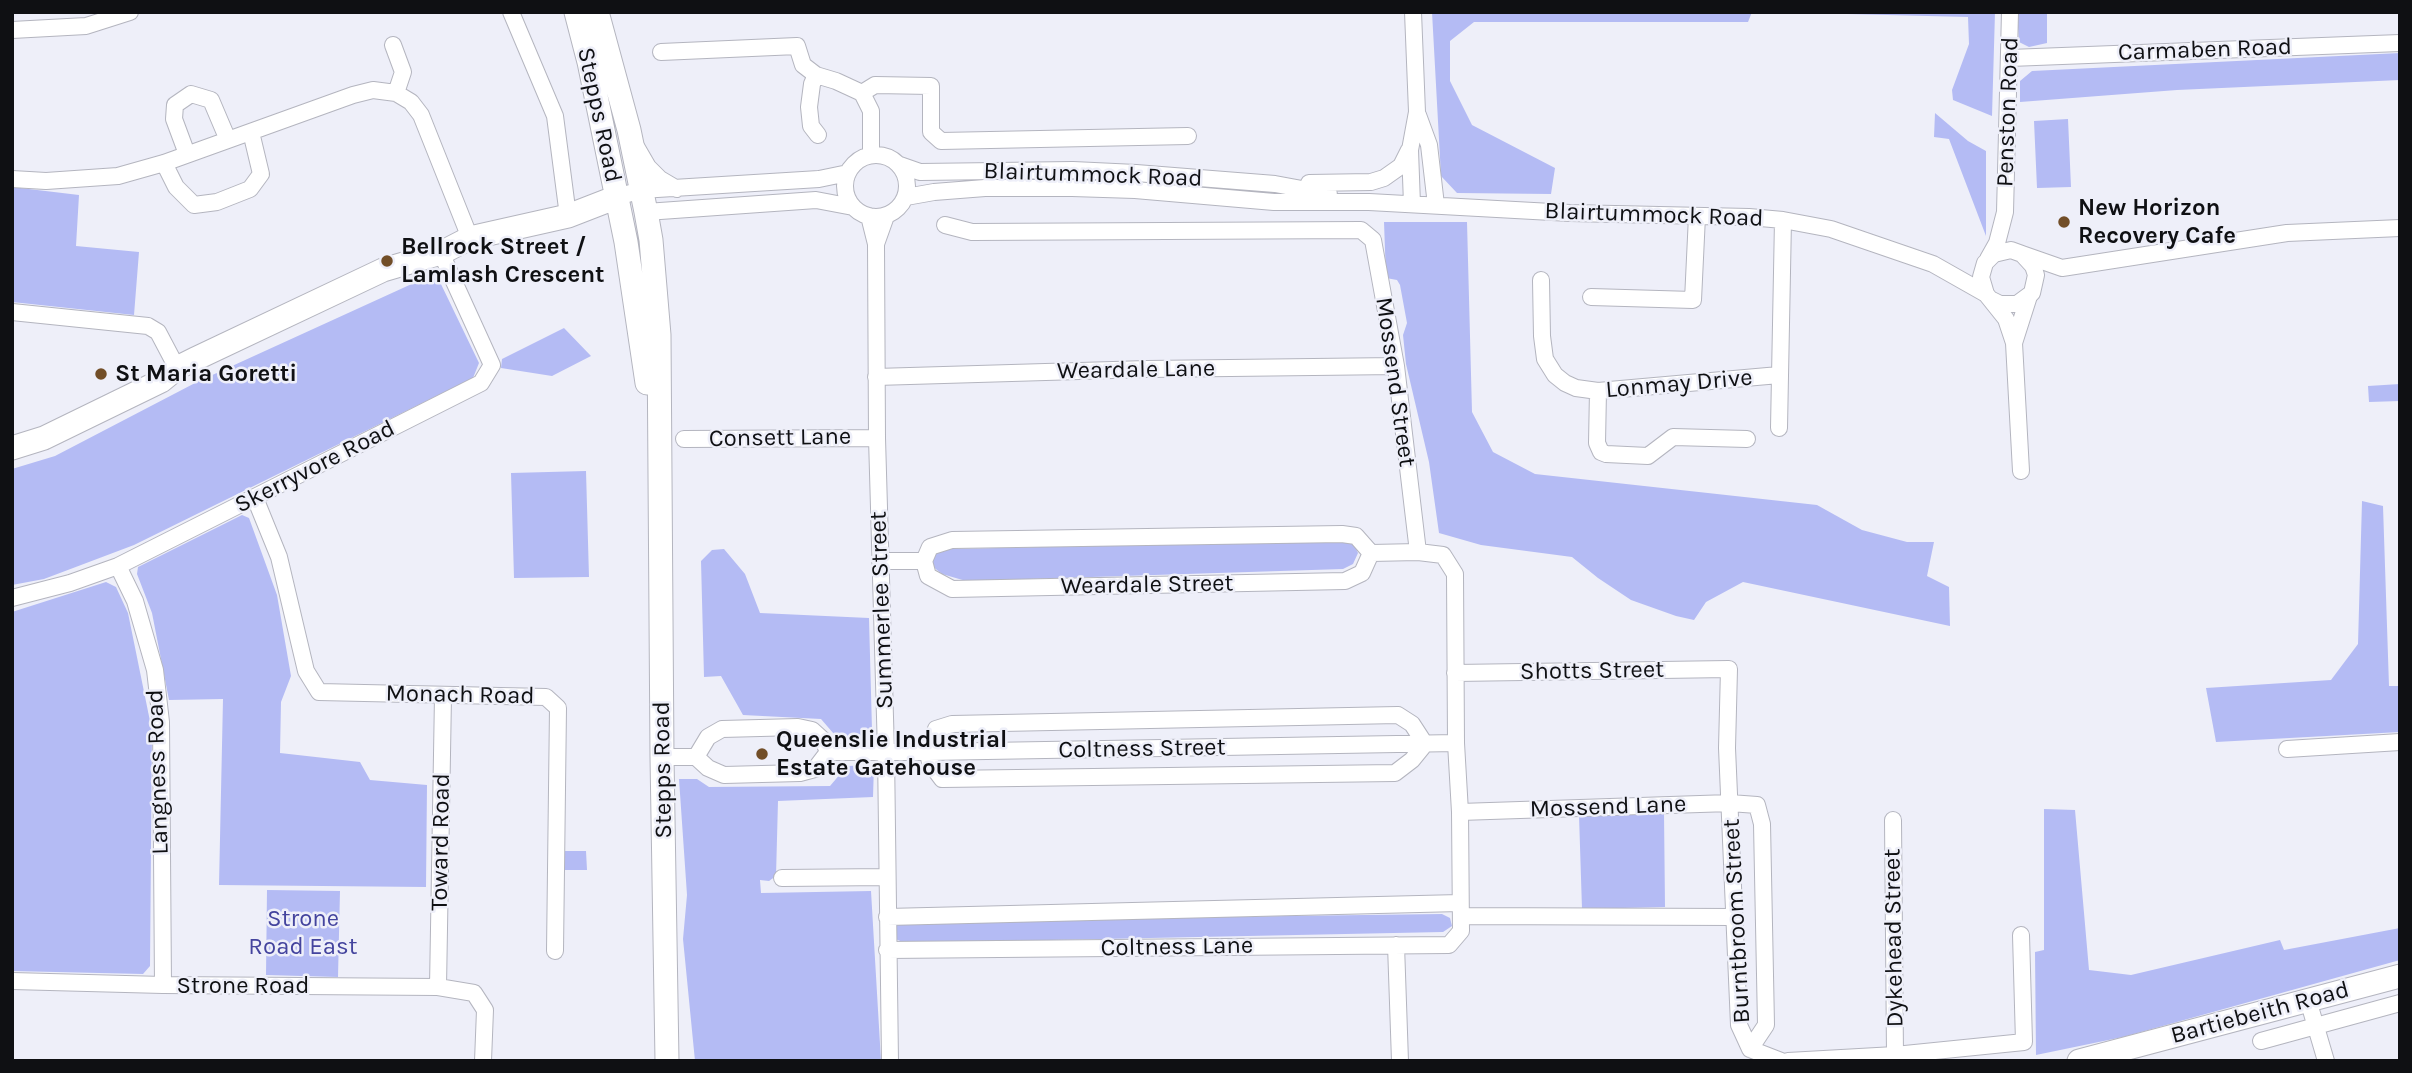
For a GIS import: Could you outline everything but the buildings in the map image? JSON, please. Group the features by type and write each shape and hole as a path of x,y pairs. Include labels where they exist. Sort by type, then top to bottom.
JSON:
{"main road":[{"name":"Stepps Road","path":"576,12 619,208 640,328 660,480"},
{"name":"Stepps Road","path":"597,12 629,130 643,201 651,243 659,335 667,1061"},
{"name":"Stepps Road","path":"619,208 643,201"},
{"path":"12,448 44,438 161,382 177,368 383,270 441,253 470,238 568,216 595,219 619,208"},
{"name":"Bartiebeith Road","path":"2079,1061 2400,976"}],"street":[{"path":"12,30 86,26 130,12"},
{"path":"510,12 555,116 568,216"},
{"path":"1412,204 1410,150 1417,112 1413,12"},
{"name":"Penston Road","path":"2004,212 2010,12"},
{"name":"Carmaben Road","path":"2010,58 2400,43"},
{"path":"393,45 403,72 396,93"},
{"path":"661,52 797,46 803,65 816,75 836,80 862,93 871,111 871,155"},
{"path":"816,75 809,107 811,125 818,135"},
{"path":"862,93 875,85 931,86 931,132 941,141 1188,136"},
{"path":"12,178 46,181 118,176 164,163 353,95 373,90 396,93 411,102 421,115 470,238"},
{"path":"187,154 174,120 175,105 191,94 211,100 228,140"},
{"path":"1417,112 1429,145 1436,205"},
{"path":"629,130 648,167 660,179 677,189"},
{"path":"164,163 176,187 194,205 218,202 250,189 261,174 251,132"},
{"path":"1275,184 1371,182 1395,172 1410,150"},
{"path":"643,201 816,200 853,207 869,216 886,216 898,209 906,197 906,175 900,165 887,156 871,155 857,161 848,173 845,185 847,197 853,207"},
{"name":"Blairtummock Road","path":"900,165 920,173 1073,170 1275,184 1369,202"},
{"path":"643,201 677,189 819,178 848,173"},
{"name":"Blairtummock Road","path":"906,197 985,188 1072,188 1135,190 1274,202 1369,202 1570,213 1783,220 1831,229 1933,264 1989,297"},
{"path":"2004,212 2020,253 2033,266 2036,275 2014,343"},
{"path":"2004,212 1997,243 1980,277 1989,297 2006,318 2014,343 2021,471"},
{"path":"869,216 876,244"},
{"path":"876,244 886,216"},
{"path":"1591,297 1693,300 1697,216"},
{"path":"1779,428 1783,220"},
{"name":"Mossend Street","path":"945,225 972,232 1360,230 1373,240 1396,366 1418,552"},
{"path":"1986,262 2002,251 2020,253 2062,268 2287,233 2400,228"},
{"name":"Summerlee Street","path":"876,244 877,438 886,752 890,1061"},
{"name":"Skerryvore Road","path":"12,598 70,583 118,566 481,383 492,365 441,253"},
{"name":"Blairtummock Road","path":"1933,264 1965,268 1986,262"},
{"path":"1989,297 2009,306 2017,304 2062,268"},
{"name":"Lonmay Drive","path":"1541,280 1543,350 1548,365 1565,383 1576,388 1598,391 1779,375"},
{"path":"12,312 148,326 158,332 177,368"},
{"name":"Weardale Lane","path":"876,377 1147,369 1396,366"},
{"path":"1598,391 1597,443 1601,452 1606,454 1648,456 1673,437 1747,439"},
{"name":"Consett Lane","path":"684,439 877,438"},
{"name":"Monach Road","path":"255,498 279,556 306,671 319,692 546,697 558,708 555,951"},
{"name":"Weardale Street","path":"1342,534 1356,536 1371,553 1362,573 1345,580 952,589 929,576 924,561 930,547 952,540 1342,534"},
{"path":"1371,553 1418,552 1443,555 1455,575 1461,917"},
{"path":"880,562 924,561"},
{"name":"Langness Road","path":"118,566 135,601 155,670 161,722 163,985"},
{"name":"Shotts Street","path":"1455,673 1729,669"},
{"name":"Burntbroom Street","path":"1729,669 1727,748 1739,1025 1750,1049"},
{"name":"Toward Road","path":"438,987 443,696"},
{"path":"1384,715 1398,715 1412,724 1425,744 1412,760 1395,773 942,779 930,763 928,752 936,729 953,724 1384,715"},
{"path":"662,757 695,757 708,768 724,775 800,773 815,769 828,752 823,740 812,730 798,727 722,729 708,737 695,757"},
{"path":"2287,749 2400,742"},
{"name":"Coltness Street","path":"828,752 1456,743"},
{"name":"Mossend Lane","path":"1460,812 1730,803 1757,805"},
{"name":"Burntbroom Street","path":"1750,1049 1766,1025 1762,824 1757,805"},
{"name":"Dykehead Street","path":"1893,820 1895,1055"},
{"path":"782,878 886,877"},
{"name":"Coltness Lane","path":"887,917 1734,917"},
{"name":"Coltness Lane","path":"887,950 1449,945 1461,917"},
{"path":"1788,1061 1895,1055 2024,1042 2021,935"},
{"path":"1396,945 1400,1061"},
{"name":"Strone Road","path":"12,981 438,987 474,993 485,1010 483,1061"},
{"path":"2308,1000 2326,1061"},
{"name":"Bartiebeith Road","path":"2261,1041 2400,1003"},
{"path":"1750,1049 1781,1061"}],"green space":[{"path":"1432,12 1752,12 1748,22 1474,22 1450,41 1450,81 1472,125 1555,168 1551,194 1457,193 1441,176"},
{"path":"1766,12 1995,12 1992,116 1953,100 1952,90 1969,44 1968,17"},
{"path":"2017,12 2047,12 2047,43 2029,47 2019,42"},
{"path":"2400,53 2400,80 2177,90 2020,102 2020,81 2032,71"},
{"path":"1935,113 1968,141 1986,151 1986,236 1949,139 1934,137"},
{"path":"2068,119 2071,187 2037,188 2034,121"},
{"path":"12,187 79,195 76,246 139,252 134,315 12,302"},
{"path":"1384,222 1467,222 1472,412 1493,452 1535,474 1817,505 1862,530 1907,542 1934,542 1927,576 1949,587 1950,626 1743,582 1706,602 1694,620 1631,600 1572,557 1481,545 1439,533 1429,462 1406,364 1403,335 1407,323 1400,285 1397,280 1386,278"},
{"path":"427,277 439,280 479,363 473,378 134,545 44,579 12,585 12,469 55,456 197,382"},
{"path":"564,328 591,356 552,376 501,368 502,359"},
{"path":"2400,384 2400,401 2369,402 2368,386"},
{"path":"586,471 589,577 514,578 511,473"},
{"path":"2362,501 2383,506 2389,686 2400,686 2400,732 2216,742 2206,688 2331,680 2358,644"},
{"path":"242,515 249,518 277,595 291,676 281,702 280,753 360,762 370,780 427,785 426,887 219,885 223,699 169,700 152,613 137,574 138,567"},
{"path":"1346,540 1354,544 1358,553 1353,564 1343,569 966,581 942,574 932,566 931,556 938,551 952,549"},
{"path":"724,549 745,574 760,613 869,618 872,730 861,740 840,741 821,719 743,715 721,676 704,677 701,561 712,550"},
{"path":"106,582 116,587 128,613 152,731 150,966 143,974 12,971 12,612"},
{"path":"874,765 873,797 778,801 776,876 769,881 760,880 761,893 871,891 881,1061 695,1061 683,939 687,895 679,779 697,779 709,787 830,786 847,766"},
{"path":"2044,809 2075,810 2089,970 2131,975 2280,940 2284,950 2400,928 2400,960 2123,1037 2036,1055 2035,952 2044,950"},
{"path":"1664,813 1665,907 1582,909 1579,815"},
{"path":"565,851 586,851 587,870 565,870"},
{"name":"Strone Road East","path":"267,890 340,891 338,977 266,975"},
{"path":"1442,914 1450,918 1452,926 1443,932 905,943 893,938 895,926 902,921"}],"place":[{"name":"New Horizon Recovery Cafe","path":"2064,222"},
{"name":"Bellrock Street / Lamlash Crescent","path":"387,261"},
{"name":"St Maria Goretti","path":"101,374"},
{"name":"Queenslie Industrial Estate Gatehouse","path":"762,754"}]}
